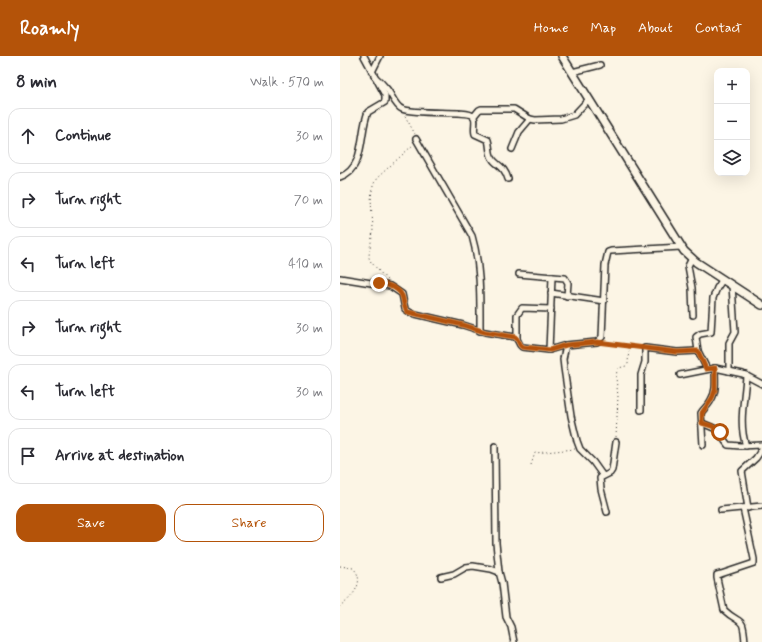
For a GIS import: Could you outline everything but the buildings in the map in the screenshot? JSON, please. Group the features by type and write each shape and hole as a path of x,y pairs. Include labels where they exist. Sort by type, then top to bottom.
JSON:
{"street":[{"path":"340,177 350,172 356,163 368,112 385,102 385,94 364,56"},
{"path":"373,74 380,56"},
{"path":"562,56 681,247 692,258 762,305"},
{"path":"572,72 600,65"},
{"path":"373,74 387,88 400,107 414,111 464,113 472,114 474,116"},
{"path":"508,179 504,168 491,157 488,140 475,134 474,116 479,110 509,109 519,111 530,119 561,119 568,118 577,112 589,99"},
{"path":"512,149 519,132 530,119"},
{"path":"416,138 472,236 480,278 480,331"},
{"path":"551,310 522,308 517,315 517,339 522,347 550,350 566,345 597,342 602,337 605,265 608,252 681,247"},
{"path":"692,258 688,266 692,288 693,314"},
{"path":"519,274 565,278 567,280 567,296"},
{"path":"550,350 552,277"},
{"path":"340,278 369,283 379,283 394,288 402,294 404,306 408,312 463,325 480,331 515,337 517,339"},
{"path":"706,369 698,351 696,337 700,334 709,334 712,330 713,298 723,279"},
{"path":"729,371 729,343 735,332 732,285"},
{"path":"552,293 604,301"},
{"path":"566,345 563,359 564,368 571,416 577,441 580,449 593,462 603,476"},
{"path":"641,410 641,376 645,362 645,348 677,352 698,351"},
{"path":"703,445 702,413 711,400 715,390 715,368"},
{"path":"680,375 715,368 746,375 762,384"},
{"path":"746,375 742,403 742,430 746,446"},
{"path":"702,423 716,429 728,445 762,445"},
{"path":"607,512 600,478 610,473 612,470 616,442"},
{"path":"494,446 496,543 506,617 511,627 514,642"},
{"path":"745,642 743,624 741,621 724,610 717,575 754,563 745,508 742,471 756,458 762,449"},
{"path":"720,510 762,506"},
{"path":"441,577 454,574 469,566 480,566 499,572"}],"path":[{"path":"394,288 369,258 373,230 373,184 377,178 414,144 416,138 413,128 400,107"},
{"path":"597,342 645,348"},
{"path":"616,442 618,396 616,373 619,368 628,364 628,346"},
{"path":"531,465 533,455 535,453 580,449"},
{"path":"340,566 353,568 357,574 358,580 353,596 340,607"}],"route":[{"path":"379,283 395,288 399,291 402,294 405,309 411,314 463,325 485,332 515,337 522,347 550,350 566,345 597,342 677,352 698,351 706,369 715,368 715,390 711,400 703,410 701,418 702,423 712,426 720,432"}]}
